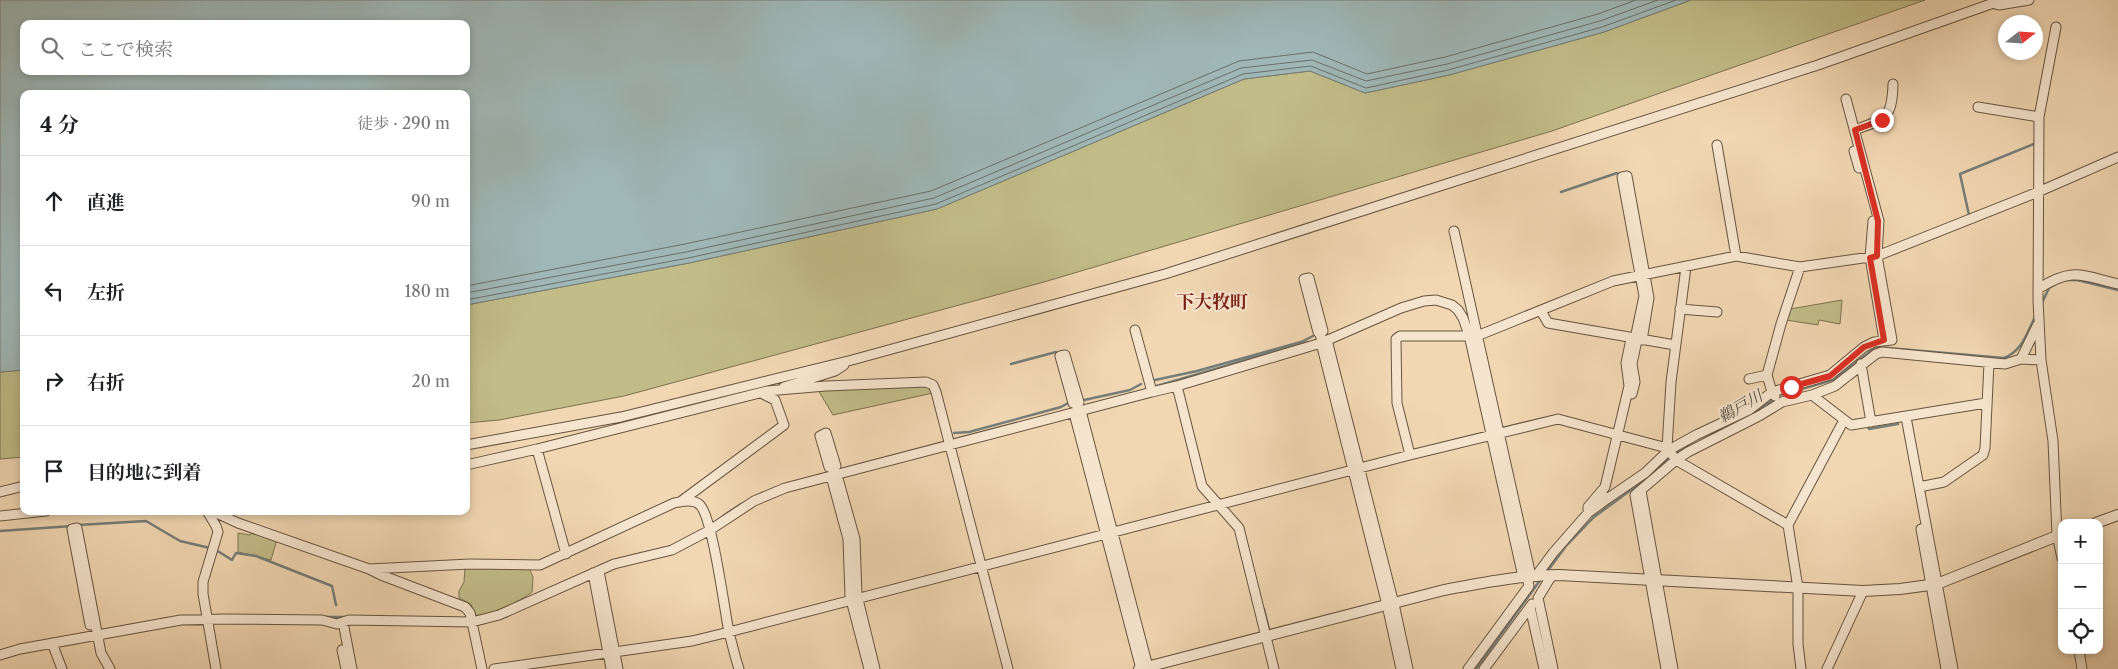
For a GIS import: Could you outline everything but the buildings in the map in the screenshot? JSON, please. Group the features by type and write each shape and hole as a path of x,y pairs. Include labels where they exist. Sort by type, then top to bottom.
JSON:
{"street":[{"path":"470,444 620,417 852,360 1183,268 1818,65 1998,2 1999,5 2029,0"},
{"path":"2056,28 2039,117 2038,302 2041,360 2053,441 2059,519"},
{"path":"1855,130 1882,120 1892,107 1893,84"},
{"path":"1846,99 1878,221 1874,257"},
{"path":"1978,107 2039,117"},
{"path":"1717,145 1736,256"},
{"path":"1468,669 1553,553 1588,513 1588,507 1604,495 1645,473 1696,435 1777,397 1830,376 1864,347 1884,340 1874,257 1873,220 1854,151"},
{"path":"1410,455 1398,403 1396,339 1400,336 1473,336 1541,311 1613,281 1736,256 1800,268 1874,257 2038,192 2118,157"},
{"path":"1604,495 1635,382 1632,364 1636,340 1649,298 1643,275 1622,178 1627,176 1643,275"},
{"path":"1454,231 1473,336 1495,434 1537,576 1538,598 1553,669"},
{"path":"1671,454 1671,382 1686,267"},
{"path":"1777,397 1768,375 1780,324 1800,268"},
{"path":"2038,289 2053,279 2070,274 2118,284"},
{"path":"1322,340 1323,332 1309,278 1304,279 1318,332 1322,340 1408,669"},
{"path":"0,655 96,630 161,622 207,619 322,620 340,623 349,620 472,622 499,615 629,559 672,550 710,530 766,495 785,488 834,473 1177,386 1322,340 1401,308 1436,300 1452,305 1458,310 1473,336"},
{"path":"1680,309 1717,312"},
{"path":"1541,311 1548,322 1636,340 1675,345"},
{"path":"2020,359 2039,319"},
{"path":"1135,330 1152,392"},
{"path":"1666,669 1642,491 1671,454 1759,416 1777,397 1812,395 1835,386 1869,357 1882,352 2005,364 2020,359 2041,360"},
{"path":"470,464 763,392 835,371 852,360"},
{"path":"1919,487 1944,482 1983,455 1986,448 1986,403 1989,363"},
{"path":"1861,364 1871,422"},
{"path":"1750,379 1768,375"},
{"path":"763,392 826,386 926,382 933,385 1008,669"},
{"path":"1177,386 1202,486 1239,528 1274,669"},
{"path":"369,569 470,564 540,564 566,554 680,502 784,425 776,400 763,392"},
{"path":"1812,395 1851,425 1986,403"},
{"path":"1077,410 1143,668 1453,589 1537,576 1654,579 1863,591 1934,584 2058,536"},
{"path":"1903,418 1919,487 1946,669"},
{"path":"1903,418 1934,584 1953,669"},
{"path":"494,669 692,641 1410,455 1558,419 1619,435 1671,454 1788,524"},
{"path":"1801,669 1798,644 1798,588 1788,524 1844,420"},
{"path":"537,449 566,554"},
{"path":"834,473 848,539 854,599 869,669"},
{"path":"0,487 20,486"},
{"path":"0,492 20,487"},
{"path":"680,502 699,504 710,530 729,632 739,669"},
{"path":"0,516 20,514"},
{"path":"209,515 218,532 203,582 207,619 216,669"},
{"path":"221,515 238,523 369,569 465,607 470,613 482,669"},
{"path":"2103,521 2118,516"},
{"path":"96,630 90,625 72,529 77,528 101,653 110,669"},
{"path":"596,572 612,652 618,669"},
{"path":"1654,579 1673,669"},
{"path":"1827,669 1863,591"},
{"path":"1484,669 1530,606 1538,598"},
{"path":"854,599 875,669"},
{"path":"1391,604 1401,669"},
{"path":"1530,606 1544,669"},
{"path":"340,623 346,669"},
{"path":"340,623 352,669"},
{"path":"52,643 62,669"},
{"path":"611,669 612,652"},
{"path":"2080,654 2082,669"}],"shaded area":[{"path":"1691,0 1925,0 1552,131 1044,282 624,396 499,420 470,423 470,304 689,263 937,209 1244,79 1310,71 1365,93 1449,75 1604,32"},
{"path":"1842,300 1840,324 1819,320 1818,325 1786,320 1790,309"},
{"path":"20,370 20,457 0,459 0,372"},
{"path":"929,386 933,393 833,415 818,390"},
{"path":"254,531 277,539 271,560 238,552 238,533 250,535"},
{"path":"465,567 529,568 533,577 532,592 504,608 487,614 475,615 471,604 459,598 459,591 464,582"}],"water":[{"path":"0,0 1691,0 1604,32 1449,75 1365,93 1310,71 1244,79 937,209 689,263 470,304 470,90 20,90 20,370 0,372"}],"waterway":[{"path":"1969,215 1960,174 2034,144"},
{"path":"1561,192 1617,173"},
{"name":"鵜戸川","path":"2066,280 2077,280 2118,290"},
{"name":"鵜戸川","path":"2042,303 2049,288 2056,284"},
{"name":"鵜戸川","path":"1751,415 1780,395 1833,380 1876,347 2004,358 2020,346 2035,317"},
{"path":"1155,380 1197,371 1301,342 1313,336"},
{"path":"1153,387 1308,342"},
{"path":"1011,364 1056,352"},
{"path":"1084,400 1130,390 1141,384"},
{"path":"954,433 969,432 1061,407 1070,402"},
{"path":"1868,426 1869,429 1898,424"},
{"name":"鵜戸川","path":"1546,573 1566,546 1594,517 1635,487 1676,453 1695,444"},
{"path":"723,516 741,504"},
{"path":"78,525 146,521 180,541 210,548"},
{"path":"0,531 72,526"},
{"path":"216,550 232,560 236,553 256,556 332,586 336,605"},
{"path":"619,559 642,553"},
{"name":"鵜戸川","path":"1476,669 1541,579"},
{"path":"1264,609 1269,629"},
{"path":"325,617 345,617"}],"district":[{"name":"下大牧町","path":"1212,302"}],"route":[{"path":"1791,387 1830,376 1864,347 1884,340 1870,258 1877,256 1878,221 1855,130 1882,120"}]}
